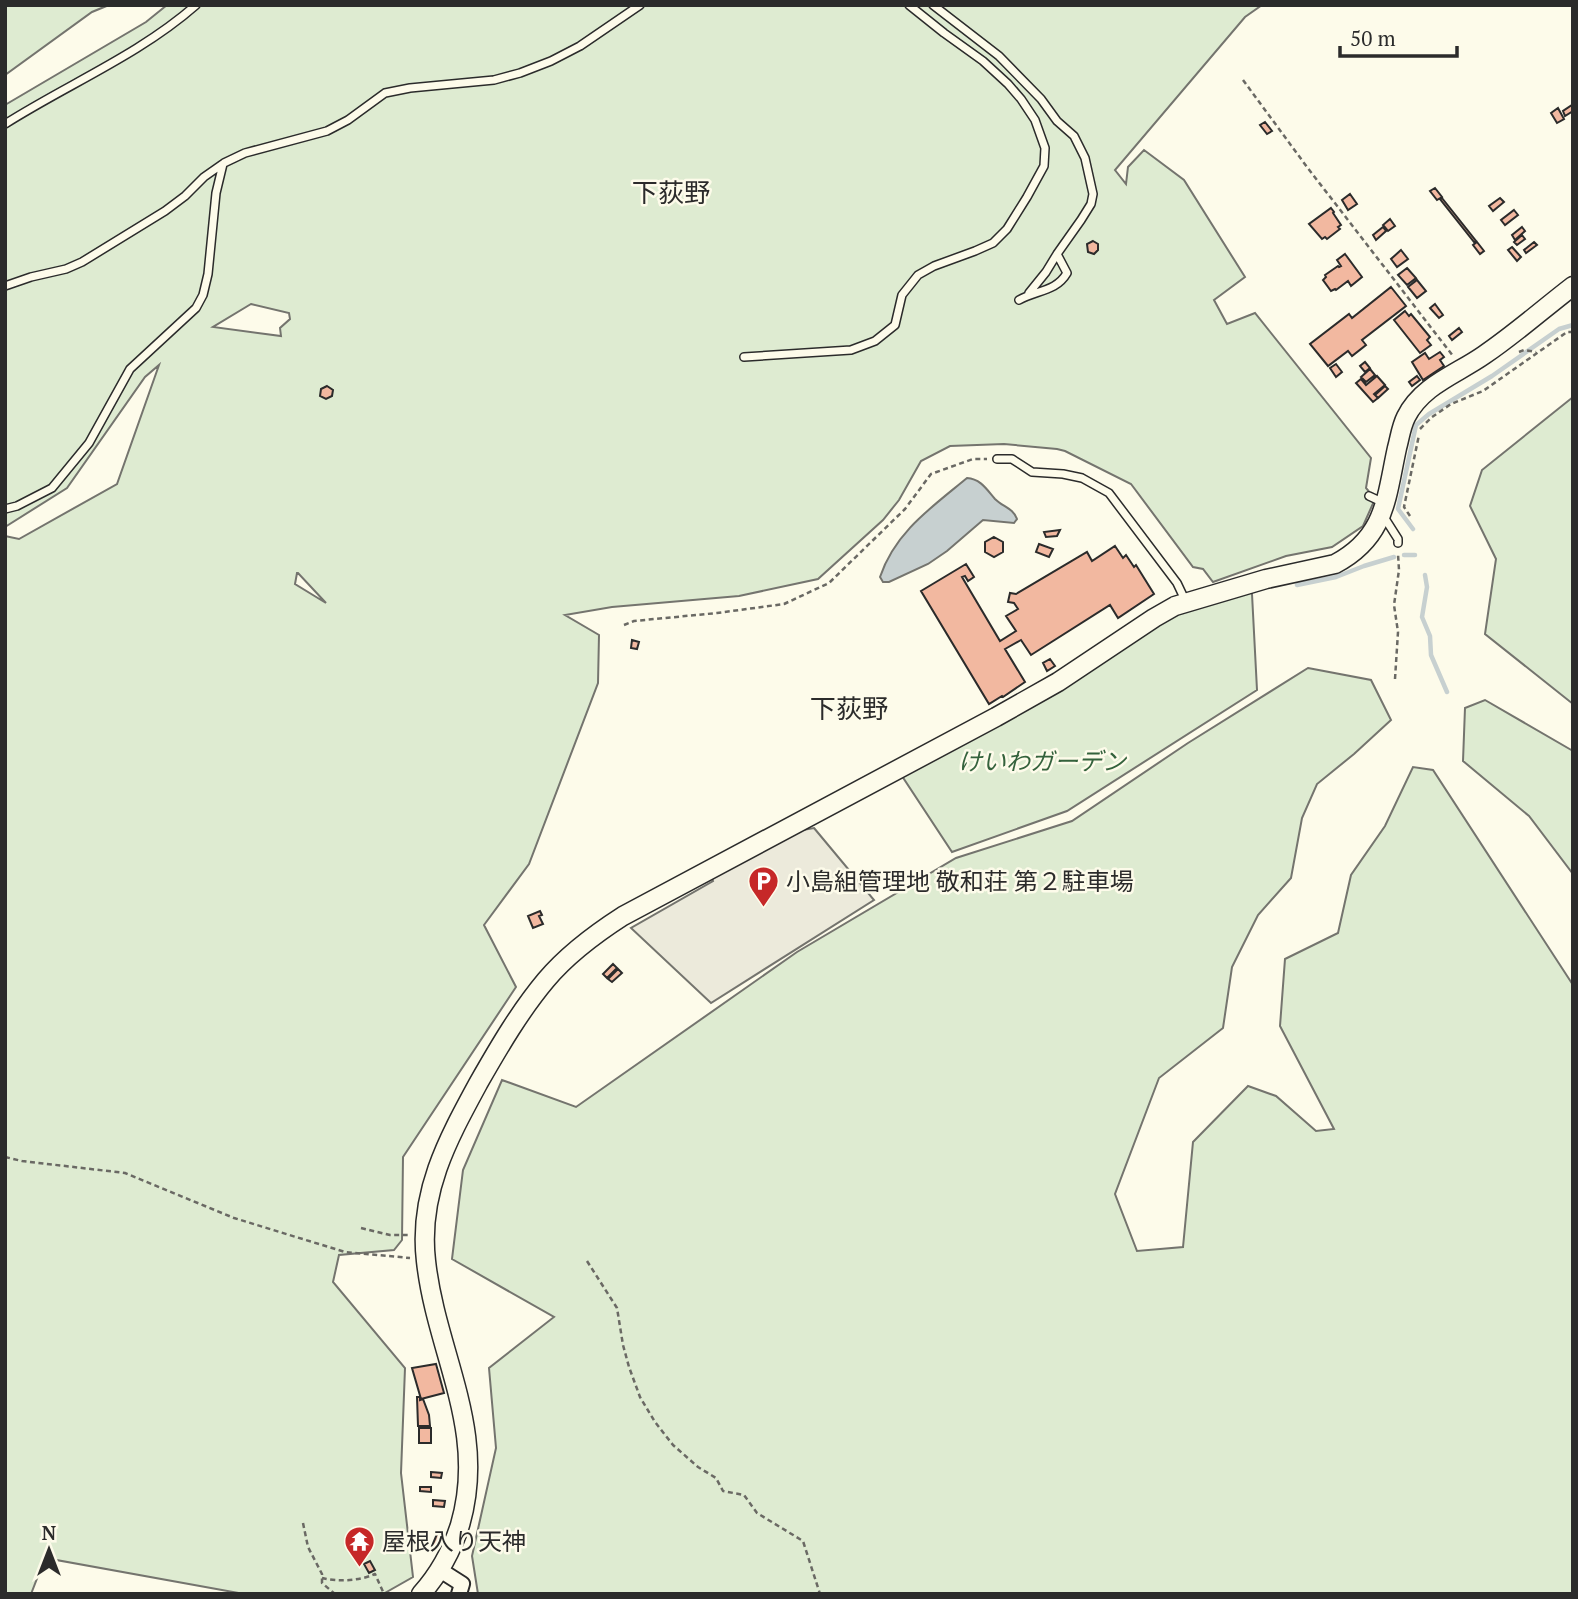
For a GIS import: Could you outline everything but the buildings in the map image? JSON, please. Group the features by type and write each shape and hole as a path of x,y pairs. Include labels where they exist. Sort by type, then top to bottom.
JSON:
{"street":[{"path":"421,1594 440,1570 454,1540 464,1511 469,1471 465,1421 425,1260 431,1190 437,1166 456,1124 499,1045 547,979 584,944 623,916 996,718 1058,682 1175,606 1266,579 1335,565 1355,552 1372,535 1403,424 1413,405 1429,389 1484,355 1573,286"},
{"path":"440,1570 461,1584 459,1594"}],"lane":[{"path":"5,124 130,53 166,30 196,5"},
{"path":"5,286 82,262 165,211 224,163 254,150 327,131 355,116 385,93 494,80 520,73 580,46 640,5"},
{"path":"744,357 851,350 875,341 895,325 902,295 918,275 993,243 1007,229 1044,166 1045,148 1035,120 1015,92 983,61 909,5"},
{"path":"933,5 999,55 1041,99 1057,121 1074,136 1085,159 1093,194 1091,204 1081,220 1057,254 1038,283 1023,298 1048,290 1064,279 1068,273 1057,254"},
{"path":"5,509 17,506 52,488 89,443 130,369 196,308 203,295 208,274 216,193 224,163"},
{"path":"997,459 1012,459 1032,472 1082,478 1109,493 1177,583 1186,602"},
{"path":"1379,505 1398,543"}],"path":[{"path":"1243,80 1462,369"},
{"path":"1410,516 1404,507 1420,428 1451,404 1483,391 1567,332 1573,332"},
{"path":"624,625 634,621 784,604 829,583 905,509 931,474 973,459 997,459"},
{"path":"1395,679 1398,632 1394,605 1399,570 1398,543"},
{"path":"5,1157 125,1173 234,1218 345,1252 425,1260"},
{"path":"361,1228 390,1235"},
{"path":"587,1261 617,1308 629,1367 640,1397 655,1422 673,1445 698,1467 716,1478 723,1491 744,1495 757,1513 803,1541 820,1594"},
{"path":"303,1523 308,1547 322,1574 322,1583 335,1594"},
{"path":"322,1578 340,1580 370,1577 374,1574 384,1594"}],"green space":[{"path":"5,5 109,5 92,12 5,75"},
{"path":"167,5 1262,5 1245,17 1115,170 1126,184 1128,167 1144,150 1184,180 1245,277 1214,300 1227,324 1255,313 1371,458 1366,488 1375,499 1363,526 1332,547 1286,556 1213,582 1203,569 1193,567 1131,484 1057,449 1004,444 950,446 921,461 899,500 883,520 818,579 739,596 612,607 565,615 599,635 598,683 529,864 484,925 516,987 403,1157 402,1240 394,1250 339,1255 333,1282 405,1368 401,1473 413,1577 383,1594 244,1594 45,1558 31,1594 5,1594 5,536 19,539 117,484 159,365 145,377 67,488 5,527 5,105 146,22","holes":["251,304 289,313 290,319 280,328 281,336 213,327","298,573 326,603 295,584"]},
{"path":"1573,397 1573,704 1485,634 1496,559 1470,506 1482,470"},
{"name":"けいわガーデン","path":"1248,589 1252,594 1257,690 1067,811 952,852 902,776 1167,617"},
{"path":"1308,668 1371,680 1391,720 1317,784 1302,818 1291,878 1258,915 1232,967 1223,1028 1159,1078 1115,1194 1137,1251 1183,1247 1193,1142 1248,1086 1276,1096 1316,1131 1334,1129 1280,1026 1285,959 1338,933 1351,875 1385,826 1413,767 1433,770 1573,985 1573,1594 478,1594 472,1556 496,1448 489,1368 554,1317 452,1259 463,1170 502,1080 576,1107 797,952 956,858 1072,821 1188,743"},
{"path":"1485,700 1573,751 1573,874 1529,816 1463,761 1465,708"}],"shaded area":[{"path":"967,478 980,483 995,499 1013,512 1017,519 1014,523 983,520 928,564 889,582 883,582 880,577 887,561 905,534 928,510"},
{"name":"小島組管理地 敬和荘 第２駐車場","path":"814,828 874,900 711,1003 631,928 713,881 712,878 797,831"}],"waterway":[{"path":"1413,529 1398,509 1416,425 1559,329 1573,325"},
{"path":"1404,555 1415,555"},
{"path":"1297,585 1336,577 1394,557"},
{"path":"1425,575 1427,587 1422,617 1430,636 1431,655 1447,692"}],"place":[{"name":"小島組管理地 敬和荘 第２駐車場","path":"763,908"},
{"name":"屋根入り天神","path":"359,1568"}],"district":[{"name":"下荻野","path":"671,192"},
{"name":"下荻野","path":"849,708"}]}
